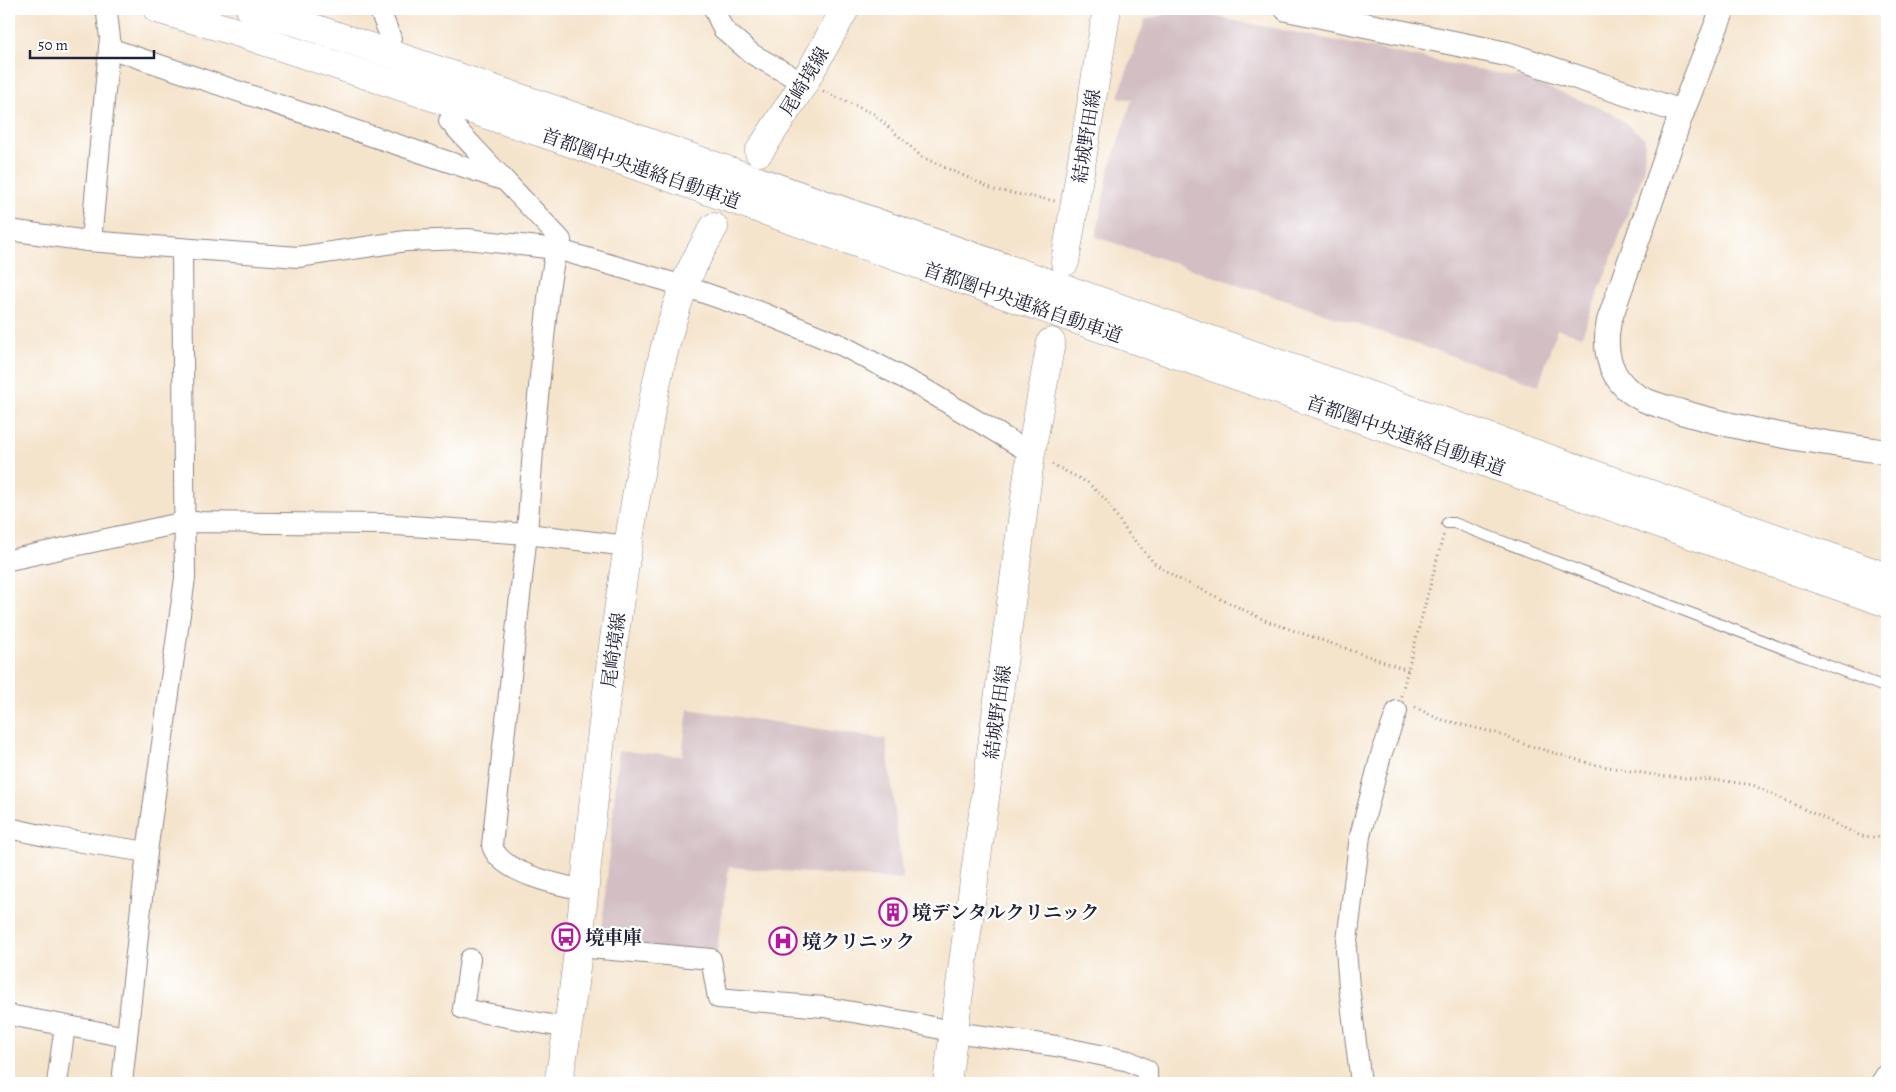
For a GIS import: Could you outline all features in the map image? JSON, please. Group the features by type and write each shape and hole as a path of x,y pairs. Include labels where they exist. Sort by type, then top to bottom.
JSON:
{"main road":[{"name":"首都圏中央連絡自動車道","path":"157,9 230,30 548,135 1887,603"},
{"name":"首都圏中央連絡自動車道","path":"250,9 296,22 553,109 1887,577"},
{"name":"尾崎境線","path":"759,152 804,83 846,9"},
{"name":"結城野田線","path":"1065,262 1107,9"},
{"name":"尾崎境線","path":"558,1083 579,947 596,781 628,546 657,380 667,339 684,286 714,227"},
{"name":"結城野田線","path":"947,1083 1031,453 1051,342"},
{"path":"1641,490 1887,557"},
{"path":"1814,577 1838,599 1887,622"}],"street":[{"path":"379,9 392,38"},
{"path":"714,9 723,29 752,54 804,83"},
{"path":"1286,9 1507,54 1682,112"},
{"path":"1723,9 1682,112 1609,321 1606,345 1612,368 1618,378 1635,395 1645,401 1716,422 1794,438 1887,452"},
{"path":"88,241 92,230 110,38 108,14"},
{"path":"109,48 505,181"},
{"path":"449,121 561,240 556,249 549,288 527,534 492,845 493,852 509,867 562,886 584,890"},
{"path":"9,230 88,241 298,257 406,241 467,239 556,249 684,286 763,313 843,346 926,390 1031,453"},
{"path":"122,1083 147,852 185,578 182,249"},
{"path":"9,560 185,522 382,524 527,534 628,546"},
{"path":"1361,1083 1346,949 1360,836 1381,755 1402,708"},
{"path":"9,828 50,837 147,852"},
{"path":"579,947 711,960 718,998 824,1007 910,1022 954,1032 1056,1046 1129,1061 1147,1070 1147,1083"},
{"path":"470,959 463,1009 568,1028"},
{"path":"9,1015 127,1037"},
{"path":"57,1083 65,1026"},
{"path":"1883,1083 1887,1077"}],"lane":[{"path":"1447,523 1454,523 1887,688"}],"path":[{"path":"804,83 874,114 922,157 996,190 1074,205"},
{"path":"1031,453 1088,483 1105,499 1128,533 1154,563 1177,578 1269,622 1408,670"},
{"path":"1447,523 1408,670 1402,708 1496,733 1524,744 1590,764 1660,776 1752,785 1861,836 1887,838"}],"shaded area":[{"path":"1182,10 1521,78 1611,112 1645,138 1644,171 1582,336 1557,329 1539,385 1096,237 1109,169 1132,100 1118,97 1145,20"},
{"path":"688,709 886,739 903,880 729,867 716,956 601,943 619,751 682,756"}],"place":[{"name":"境デンタルクリニック","path":"893,912"},
{"name":"境車庫","path":"566,937"},
{"name":"境クリニック","path":"783,941"}]}
